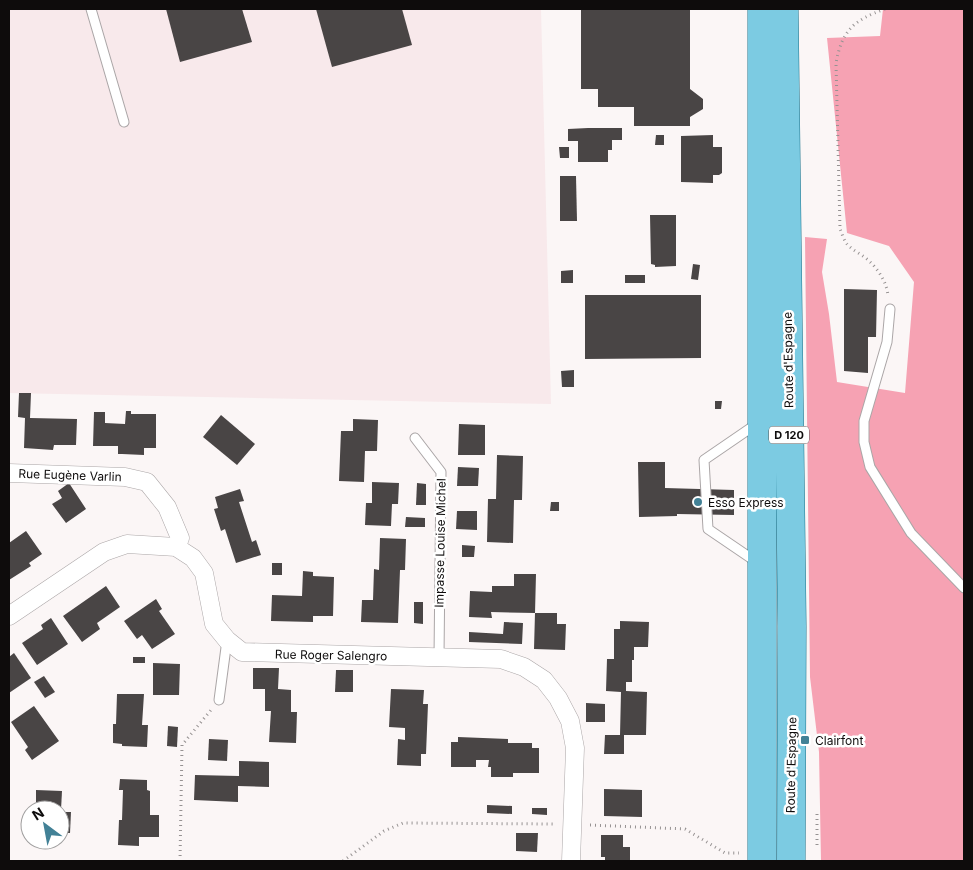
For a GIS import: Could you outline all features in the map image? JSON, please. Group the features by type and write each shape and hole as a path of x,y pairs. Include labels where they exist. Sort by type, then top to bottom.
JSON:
{"main road":[{"name":"Route d'Espagne","path":"762,9 762,861"},
{"name":"Route d'Espagne","path":"784,9 792,626 791,861"}],"street":[{"name":"Rue Eugène Varlin","path":"9,473 125,477 147,482 167,507 180,538 176,546"},
{"path":"9,616 104,552 127,544 176,546"},
{"name":"Rue Roger Salengro","path":"176,546 193,558 204,573 214,624 227,640 242,652 501,659 524,667 544,680 558,698 570,721 575,748 571,861"}],"lane":[{"path":"90,9 124,122"},
{"path":"890,309 887,342 864,421 864,442 870,467 911,533 964,588"},
{"path":"762,420 704,460 708,529 762,566"},
{"name":"Impasse Louise Michel","path":"415,438 441,472 439,657"},
{"path":"219,700 227,640"}],"path":[{"path":"885,9 870,14 858,22 846,34 840,44 836,63 840,229 846,242 879,272 888,289 890,309"},
{"path":"180,861 182,746 219,700"}],"shaded area":[{"path":"9,9 541,9 551,404 9,393"},
{"path":"883,9 964,9 964,861 821,861 819,752 810,677 805,237 827,239 822,272 837,382 905,393 914,282 889,246 847,233 827,38 880,36"}],"building":[{"path":"166,9 242,9 252,42 180,62"},
{"path":"316,9 402,9 412,45 332,67"},
{"path":"581,9 690,9 690,89 703,99 703,109 690,117 690,126 634,126 634,107 598,107 598,89 581,89"},
{"path":"622,128 622,140 612,140 612,150 608,150 608,162 578,162 578,141 568,141 568,129"},
{"path":"656,135 664,135 664,145 655,145"},
{"path":"713,135 713,147 722,147 722,173 713,175 713,183 681,182 681,136"},
{"path":"559,147 569,147 569,158 560,158"},
{"path":"560,176 576,176 577,221 560,221"},
{"path":"650,215 676,215 676,266 655,267 655,265 651,264"},
{"path":"693,264 700,265 698,280 691,279"},
{"path":"573,270 573,283 561,283 561,271"},
{"path":"625,275 645,275 645,283 625,283"},
{"path":"844,289 877,290 876,337 868,337 868,373 844,371"},
{"path":"585,295 701,295 701,358 585,359"},
{"path":"574,370 574,387 562,387 561,371"},
{"path":"19,393 31,393 30,418 77,419 76,445 54,445 53,450 24,448 25,418 18,417"},
{"path":"715,401 722,401 721,409 715,409"},
{"path":"126,411 131,411 131,414 156,414 156,448 144,448 144,455 118,454 118,446 93,446 94,412 105,412 105,423 125,424"},
{"path":"221,415 255,444 237,465 203,437"},
{"path":"353,419 378,420 377,451 365,451 364,482 339,481 341,431 353,431"},
{"path":"459,424 485,425 485,455 458,455"},
{"path":"497,455 523,456 522,500 514,500 513,543 487,542 488,499 496,499"},
{"path":"638,462 665,462 665,488 734,490 734,515 677,514 677,516 639,517"},
{"path":"458,467 479,468 478,486 457,486"},
{"path":"372,482 399,483 398,504 392,504 391,526 365,525 366,503 372,503"},
{"path":"69,483 86,509 66,523 52,504 62,498 58,491"},
{"path":"417,483 426,484 426,505 416,505"},
{"path":"240,489 244,501 239,502 252,542 256,540 261,555 236,563 225,529 221,531 214,509 218,508 215,497"},
{"path":"551,502 559,502 559,511 550,511"},
{"path":"457,511 477,511 477,530 456,529"},
{"path":"406,517 425,518 425,527 405,527"},
{"path":"26,531 42,554 29,563 31,566 9,580 9,543"},
{"path":"380,538 406,539 405,570 400,570 398,623 361,622 362,600 373,600 374,569 379,570"},
{"path":"462,545 475,546 474,557 462,557"},
{"path":"272,563 282,563 282,575 272,575"},
{"path":"303,571 313,572 313,576 334,577 333,616 313,616 313,622 271,621 272,595 302,596"},
{"path":"514,574 536,574 535,613 491,612 492,618 469,617 470,591 492,592 492,586 514,586"},
{"path":"106,586 120,607 97,623 100,629 82,642 63,616"},
{"path":"156,599 162,609 159,611 175,634 152,649 142,635 137,639 124,621"},
{"path":"414,602 423,602 423,624 414,623"},
{"path":"535,613 557,613 557,624 566,624 565,650 534,649"},
{"path":"51,618 68,644 37,665 22,643 43,629 41,625"},
{"path":"620,621 649,622 648,647 634,647 632,682 626,682 626,691 647,692 646,735 624,735 624,754 604,754 605,735 620,735 621,692 606,691 607,659 614,659 614,629 620,629"},
{"path":"504,622 523,623 522,644 469,642 469,632 503,634"},
{"path":"14,653 31,678 9,693 9,657"},
{"path":"133,657 145,657 145,663 133,663"},
{"path":"153,663 180,664 179,695 153,695"},
{"path":"253,668 279,668 278,689 291,690 291,712 297,712 296,743 269,742 271,711 265,711 265,689 253,689"},
{"path":"336,670 353,670 353,692 335,692"},
{"path":"44,676 55,692 45,698 34,682"},
{"path":"391,689 424,690 423,704 428,704 426,754 421,754 421,766 397,765 398,739 405,740 405,728 389,727"},
{"path":"117,694 144,694 142,725 148,725 147,747 122,746 122,744 113,743 113,724 116,724"},
{"path":"586,703 605,704 605,722 586,722"},
{"path":"34,706 59,741 32,760 25,750 28,747 11,722"},
{"path":"168,726 178,727 177,747 167,746"},
{"path":"458,737 508,739 508,743 532,743 532,748 539,748 539,773 513,773 513,777 491,777 491,767 488,767 489,760 476,760 476,767 451,767 451,742 458,742"},
{"path":"209,739 228,740 227,761 208,760"},
{"path":"239,761 269,762 269,787 238,786 238,802 194,800 195,775 239,776"},
{"path":"120,779 147,780 147,790 150,791 150,815 159,815 159,837 139,837 139,846 118,845 119,820 122,820 123,790 119,790"},
{"path":"604,789 642,790 642,817 604,816"},
{"path":"36,790 62,791 62,800 36,800"},
{"path":"487,805 512,806 512,814 487,813"},
{"path":"532,808 547,808 547,815 532,814"},
{"path":"516,833 538,833 537,852 516,851"},
{"path":"601,835 623,835 623,847 630,847 630,861 605,861 605,857 601,857"}],"place":[{"name":"Esso Express","path":"698,502"},
{"name":"Clairfont","path":"805,740"}]}
